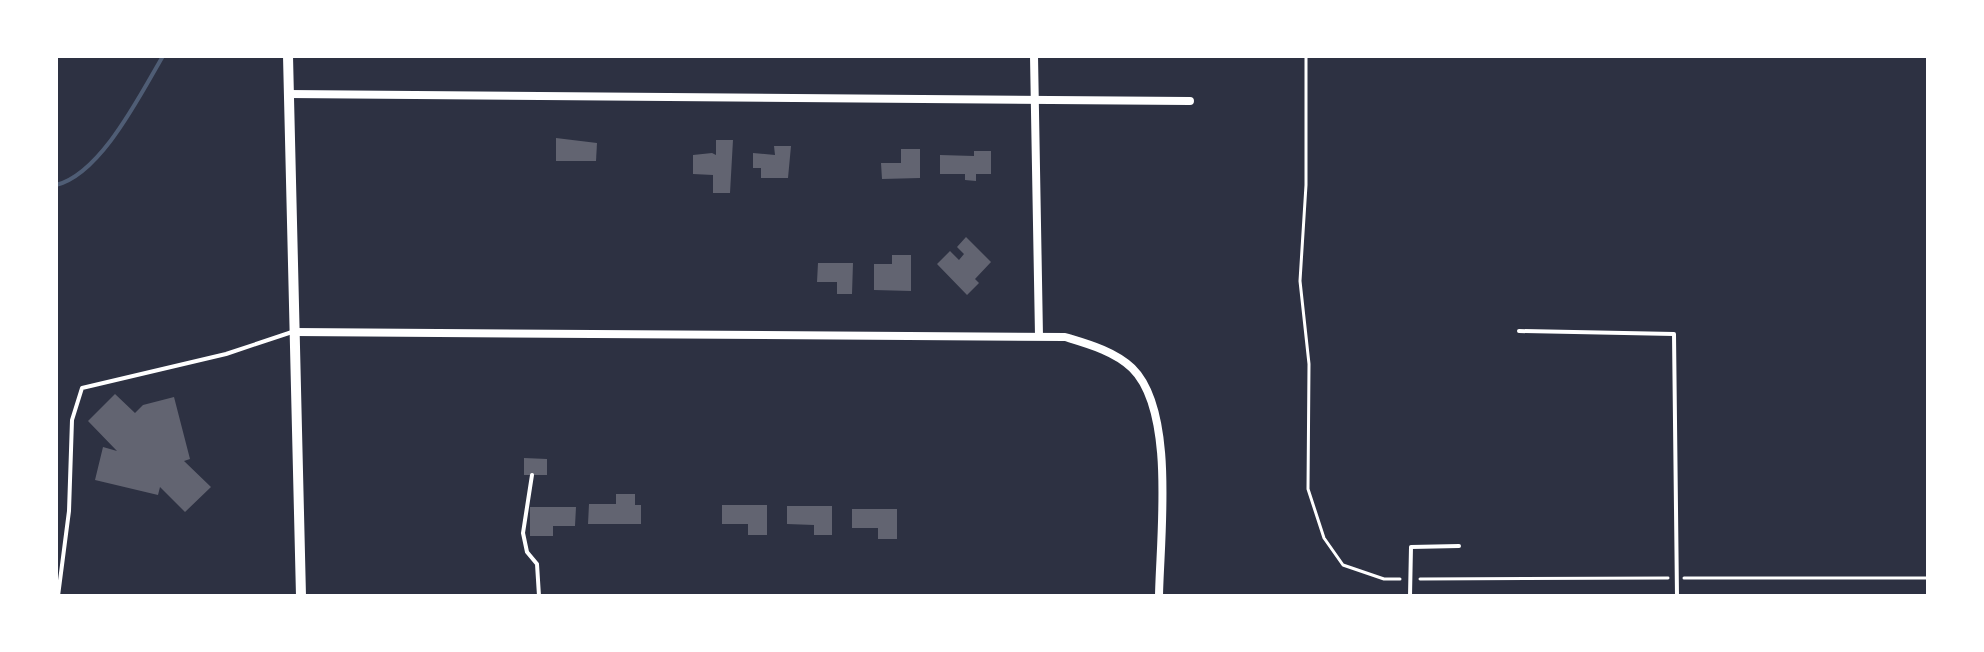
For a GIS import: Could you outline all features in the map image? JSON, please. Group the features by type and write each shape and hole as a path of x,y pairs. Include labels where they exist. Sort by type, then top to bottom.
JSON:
{"street":[{"path":"288,56 301,596"},
{"path":"1034,56 1039,336"},
{"path":"288,94 1190,101"},
{"path":"294,332 1065,337 1118,358 1140,377 1150,395 1160,438 1159,596"}],"lane":[{"path":"1519,331 1674,334 1677,596"},
{"path":"58,596 69,511 72,420 82,388 226,354 294,332"},
{"path":"532,475 523,533 527,552 538,568 539,596"},
{"path":"1410,596 1411,547 1459,546"}],"path":[{"path":"1306,56 1306,185 1300,281 1309,364 1308,489 1324,538 1343,565 1384,579 1928,578"}],"building":[{"path":"556,138 597,143 596,161 556,161"},
{"path":"716,140 733,140 730,193 713,193 713,175 693,174 693,155 716,155"},
{"path":"774,146 791,146 788,178 761,178 761,168 753,168 753,153 775,155"},
{"path":"901,149 920,149 920,178 882,179 881,163 901,163"},
{"path":"974,151 991,151 991,174 976,174 976,181 965,180 965,174 940,174 940,155 974,156"},
{"path":"966,237 991,262 975,279 979,283 967,295 937,264 950,251 959,260 964,254 957,247"},
{"path":"892,255 911,255 911,291 874,290 874,264 892,264"},
{"path":"818,263 853,263 852,294 837,294 837,282 817,282"},
{"path":"115,394 135,413 143,405 174,397 190,459 184,461 211,487 185,512 160,487 158,495 95,480 103,447 117,451 88,421"},
{"path":"524,458 547,459 547,475 524,475"},
{"path":"616,494 635,494 635,505 641,505 641,524 588,524 589,504 616,504"},
{"path":"722,505 767,505 767,535 748,535 748,524 722,524"},
{"path":"787,506 832,506 832,535 814,535 814,525 787,524"},
{"path":"530,507 576,507 575,526 553,526 553,536 530,536"},
{"path":"852,509 897,509 897,539 878,539 878,528 852,528"}],"waterway":[{"path":"56,185 73,178 104,150 163,56"}]}
